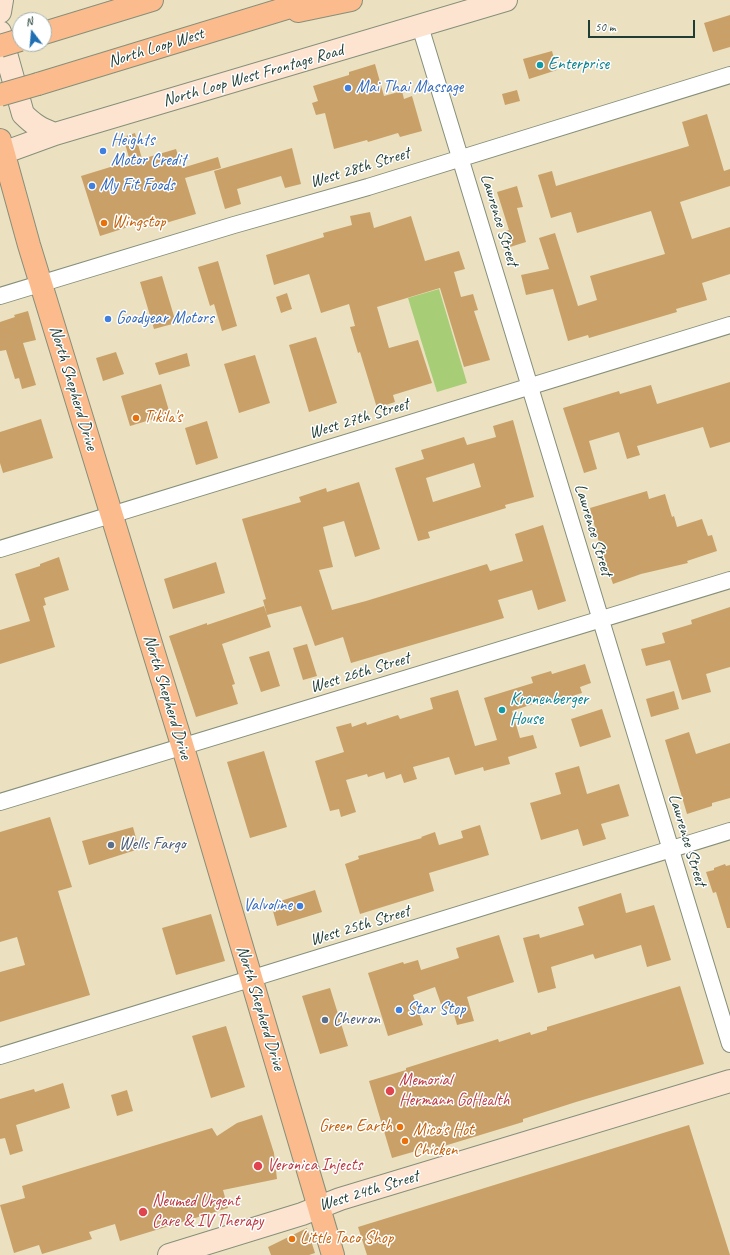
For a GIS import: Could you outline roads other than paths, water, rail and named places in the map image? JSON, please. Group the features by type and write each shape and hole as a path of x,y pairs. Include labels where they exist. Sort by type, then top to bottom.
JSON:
{"main road":[{"path":"0,12 2,0"},
{"path":"52,31 152,0"},
{"name":"North Loop West","path":"0,95 312,0"},
{"path":"234,24 351,0"},
{"name":"North Loop West Frontage Road","path":"1,149 506,0"},
{"path":"0,32 23,114 39,128 55,134"},
{"path":"0,46 12,42"},
{"name":"North Shepherd Drive","path":"1,149 183,747 333,1255"},
{"name":"West 24th Street","path":"169,1255 302,1214 319,1206 730,1081"}],"street":[{"name":"Lawrence Street","path":"420,26 730,1044"},
{"name":"West 28th Street","path":"0,296 234,225 368,187 460,157 730,74"},
{"name":"West 27th Street","path":"0,549 730,325"},
{"name":"West 26th Street","path":"0,802 730,580"},
{"name":"West 25th Street","path":"0,1056 730,831"}],"place":[{"name":"Enterprise","path":"540,65"},
{"name":"Mai Thai Massage","path":"348,88"},
{"name":"Heights Motor Credit","path":"103,151"},
{"name":"My Fit Foods","path":"92,186"},
{"name":"Wingstop","path":"104,223"},
{"name":"Goodyear Motors","path":"108,319"},
{"name":"Tikila's","path":"136,418"},
{"name":"Kronenberger House","path":"502,710"},
{"name":"Wells Fargo","path":"111,845"},
{"name":"Valvoline","path":"300,906"},
{"name":"Star Stop","path":"399,1010"},
{"name":"Chevron","path":"325,1020"},
{"name":"Memorial Hermann GoHealth","path":"390,1091"},
{"name":"Green Earth","path":"400,1127"},
{"name":"Mico's Hot Chicken","path":"405,1141"},
{"name":"Veronica Injects","path":"258,1166"},
{"name":"Neumed Urgent Care & IV Therapy","path":"143,1212"},
{"name":"Little Taco Shop","path":"292,1239"}]}
